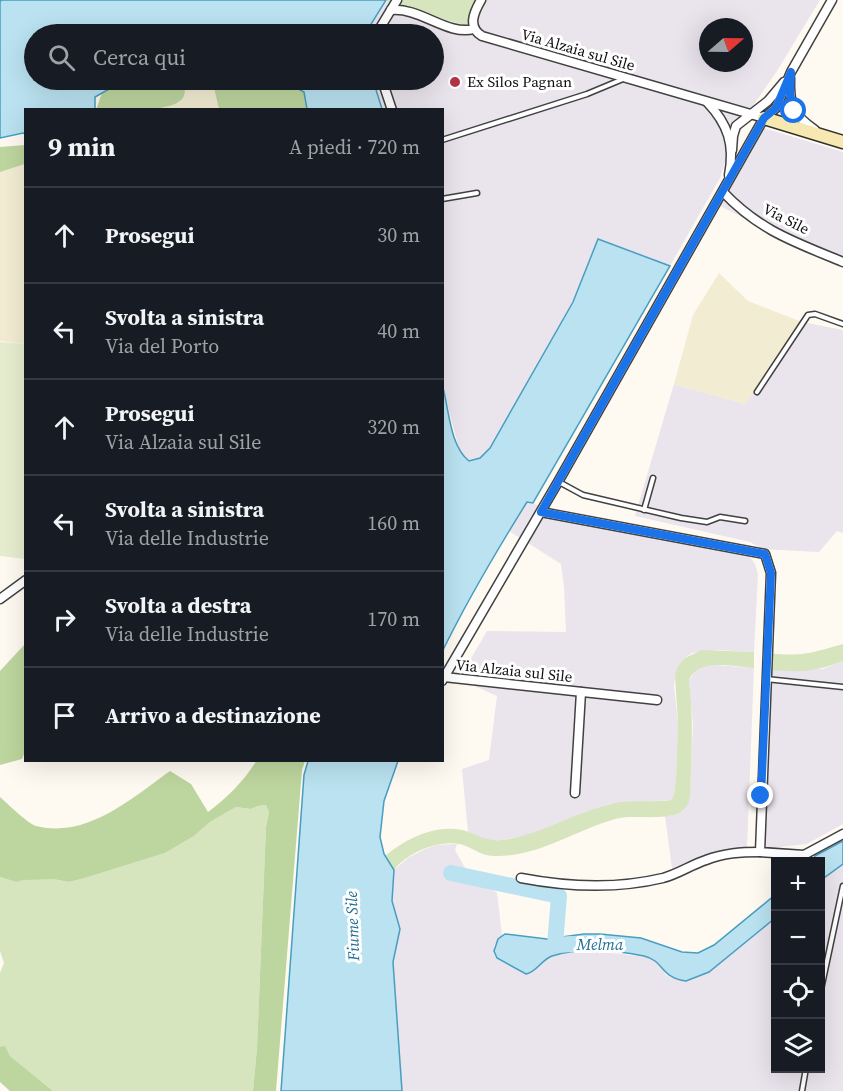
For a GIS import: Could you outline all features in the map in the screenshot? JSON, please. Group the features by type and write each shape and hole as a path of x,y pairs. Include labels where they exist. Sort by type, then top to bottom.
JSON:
{"street":[{"path":"383,24 397,0"},
{"path":"474,29 473,17 481,0"},
{"path":"732,150 736,126 776,108 791,72 832,0"},
{"name":"Via Alzaia sul Sile","path":"392,10 404,9 458,29 474,29 485,38 759,116 725,188 444,677"},
{"path":"791,72 790,94 794,111 801,121 824,136"},
{"path":"385,90 391,108"},
{"name":"Via Alzaia sul Sile","path":"706,101 721,118 732,150 725,188"},
{"path":"759,116 843,142"},
{"name":"Via Sile","path":"725,188 738,207 763,226 843,262"},
{"path":"541,512 765,554 771,573 765,679 760,852"},
{"path":"0,599 24,581"},
{"name":"Via Alzaia sul Sile","path":"444,679 657,700"},
{"name":"Via Alzaia sul Sile","path":"575,793 581,692"},
{"path":"521,878 564,885 611,885 661,878 722,855 737,852 804,855 843,834"}],"lane":[{"path":"444,139 587,94 626,77"},
{"path":"444,199 477,193"},
{"path":"757,392 808,315 815,314 843,324"},
{"path":"644,510 653,478"},
{"path":"558,482 583,495 644,510 707,522 720,517 745,520"},
{"path":"765,679 843,687"},
{"path":"825,971 843,886"},
{"path":"802,1091 805,1073"}],"shaded area":[{"path":"488,0 820,0 777,71 748,113 726,159 720,178 670,266 598,239 573,301 490,448 480,458 469,461 459,448 444,392 444,108 382,108 376,90 444,90 444,24 371,24 386,1 473,28"},
{"path":"184,90 214,90 219,108 164,108 181,101"},
{"path":"757,126 843,152 843,262 780,236 720,206 732,185"},
{"path":"24,164 24,344 0,341 0,172"},
{"path":"719,273 748,301 802,322 745,404 674,384 693,315"},
{"path":"802,322 843,330 843,533 837,531 819,552 762,549 750,542 635,516 674,384 745,404"},
{"path":"528,502 750,557 758,574 754,652 718,650 692,653 677,667 674,686 678,723 676,779 671,800 609,804 535,834 489,840 468,832 462,769 489,760 497,696 459,679 487,631 566,632 561,564 509,531"},
{"path":"843,661 843,824 807,844 760,849 768,670 823,669"},
{"path":"705,666 754,668 747,847 744,851 697,870 673,876 665,816 683,811 690,797 693,724 689,681 695,671"},
{"path":"457,844 455,850 469,875 497,893 502,935 494,945 494,954 497,958 526,974 530,974 552,956 586,950 647,957 657,961 666,975 672,978 709,972 771,920 771,1073 825,1073 825,877 843,864 843,1091 402,1091 393,962 400,929 392,901 394,870 408,858 436,845"}],"green space":[{"path":"386,0 488,0 473,28"},
{"path":"103,90 185,90 180,101 162,108 97,108"},
{"path":"214,90 308,90 307,108 219,108"},
{"path":"24,145 24,164 0,172 0,147"},
{"path":"0,342 24,344 24,559 0,556"},
{"path":"843,644 843,661 832,665 806,671 768,670 768,653 790,655"},
{"path":"24,645 24,754 22,759 0,765 0,671"},
{"path":"702,650 754,652 754,668 727,665 708,666 693,674 689,681 692,726 690,793 688,804 682,811 664,817 615,819 541,848 510,855 489,856 459,844 441,844 414,853 394,870 385,856 411,839 431,831 462,830 491,840 501,840 530,834 611,804 671,800 676,779 678,723 675,676 677,667 685,658"},
{"path":"256,762 305,762 302,770 276,1091 253,1091 257,1048 266,827 269,812 266,805 251,809 236,807 165,853 85,878 69,882 53,879 16,882 0,877 0,797 36,826 73,827 91,821 124,804 170,771 191,784 208,812 235,789"},
{"path":"266,805 269,812 266,827 257,1048 253,1091 53,1091 10,1056 5,1047 0,1047 0,973 4,963 0,951 0,877 16,882 23,879 53,879 69,882 85,878 165,853 236,807 251,809"},
{"path":"5,1046 10,1056 53,1091 10,1091 0,1082 0,1047"}],"water":[{"path":"386,0 371,24 24,24 24,90 107,90 95,97 95,108 24,108 24,134 0,138 0,1"},
{"path":"300,90 376,90 382,108 307,108 304,92"},
{"path":"598,239 670,266 533,503 527,502 494,556 444,648 444,393 451,427 458,446 469,461 480,458 490,448 573,302"},
{"name":"Fiume Sile","path":"308,762 398,762 384,801 380,837 384,854 394,870 392,901 400,929 393,962 402,1091 281,1091 304,775"},
{"path":"843,841 843,864 825,877 825,857 815,856"},
{"path":"771,898 771,921 709,972 686,981 671,977 651,958 633,954 598,950 563,953 548,958 526,974 497,958 494,951 498,939 505,934 547,939 584,934 641,938 682,952 698,953 714,945"}],"waterway":[{"name":"Melma","path":"451,873 559,896 555,945 572,944"}],"place":[{"name":"Ex Silos Pagnan","path":"455,82"}],"route":[{"path":"761,796 771,573 765,554 541,512 764,118 779,103 791,72 790,94 794,111"}]}
